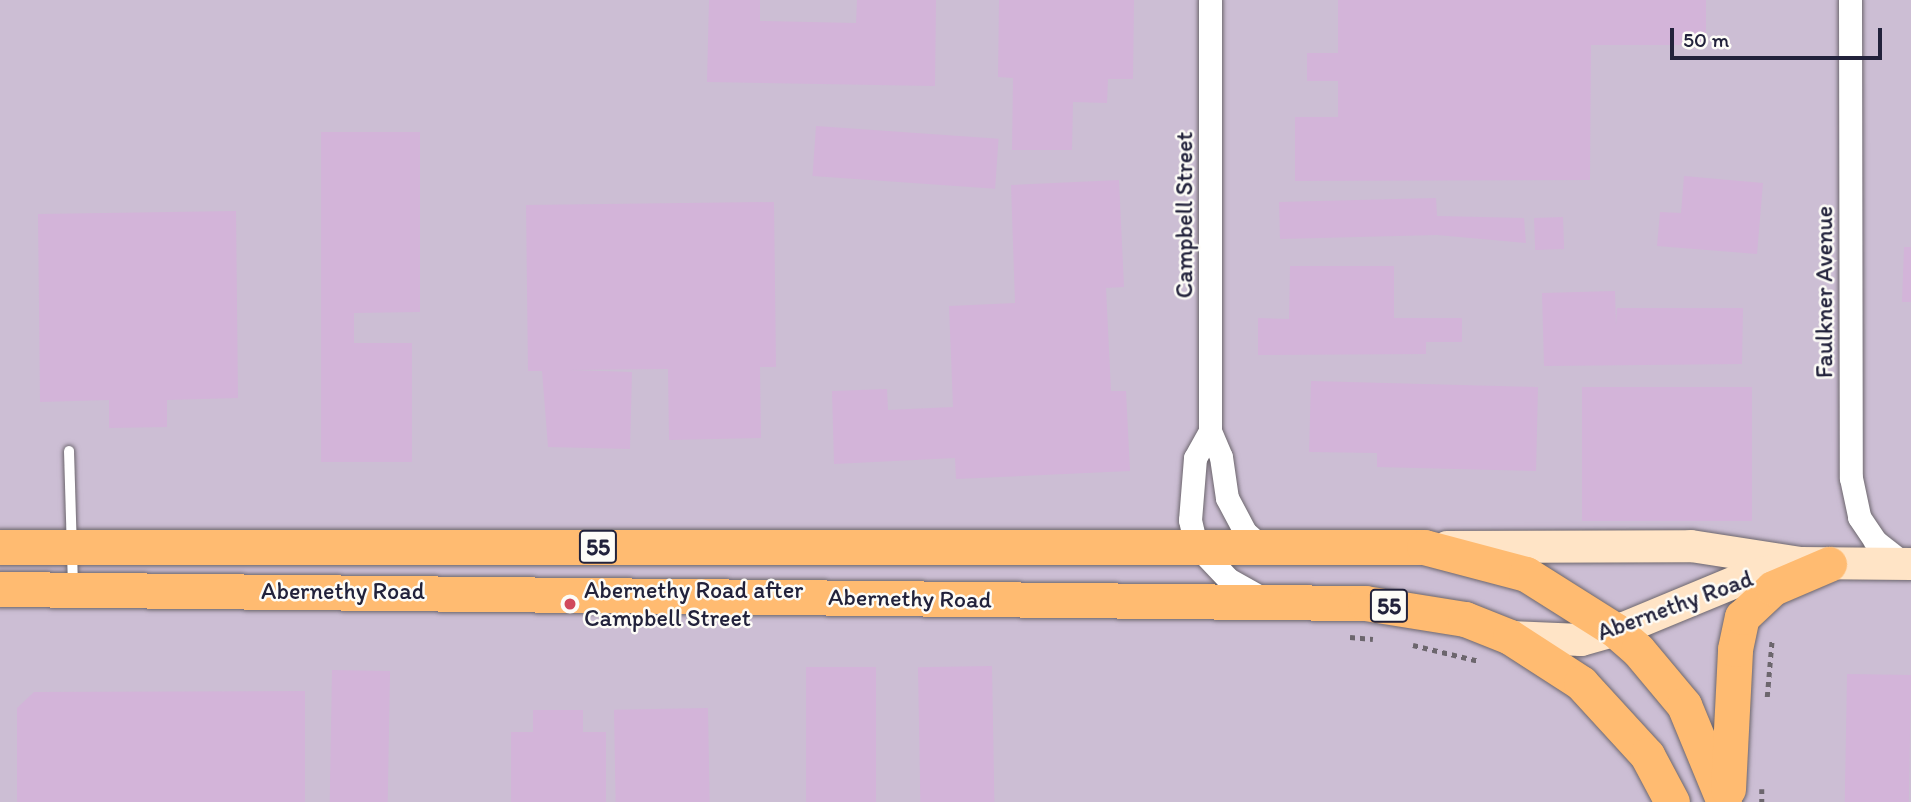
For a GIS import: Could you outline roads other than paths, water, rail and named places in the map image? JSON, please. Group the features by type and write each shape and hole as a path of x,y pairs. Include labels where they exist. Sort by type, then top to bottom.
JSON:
{"main road":[{"name":"Abernethy Road","path":"0,547 1424,547"},
{"name":"55","path":"1424,547 1526,574 1615,629 1638,650 1684,705 1726,802"},
{"path":"1726,802 1735,649 1742,617 1773,587 1815,564"},
{"name":"Abernethy Road","path":"0,589 1264,599 1365,603 1430,612 1510,637"},
{"name":"55","path":"1510,637 1581,683 1605,705 1647,755 1672,802"}],"street":[{"name":"Campbell Street","path":"1210,0 1210,431 1221,457 1227,498 1246,533 1260,545"},
{"name":"Faulkner Avenue","path":"1850,0 1851,478 1859,517 1875,541 1907,564"},
{"name":"Campbell Street","path":"1196,545 1190,520 1195,458 1210,431"},
{"path":"1196,545 1228,579 1264,599"},
{"name":"Abernethy Road","path":"1424,547 1691,546 1815,564 1907,564"},
{"name":"Abernethy Road","path":"1510,637 1581,640 1747,577 1815,564"}],"lane":[{"path":"69,451 73,589"}],"place":[{"name":"Abernethy Road after Campbell Street","path":"570,604"}]}
